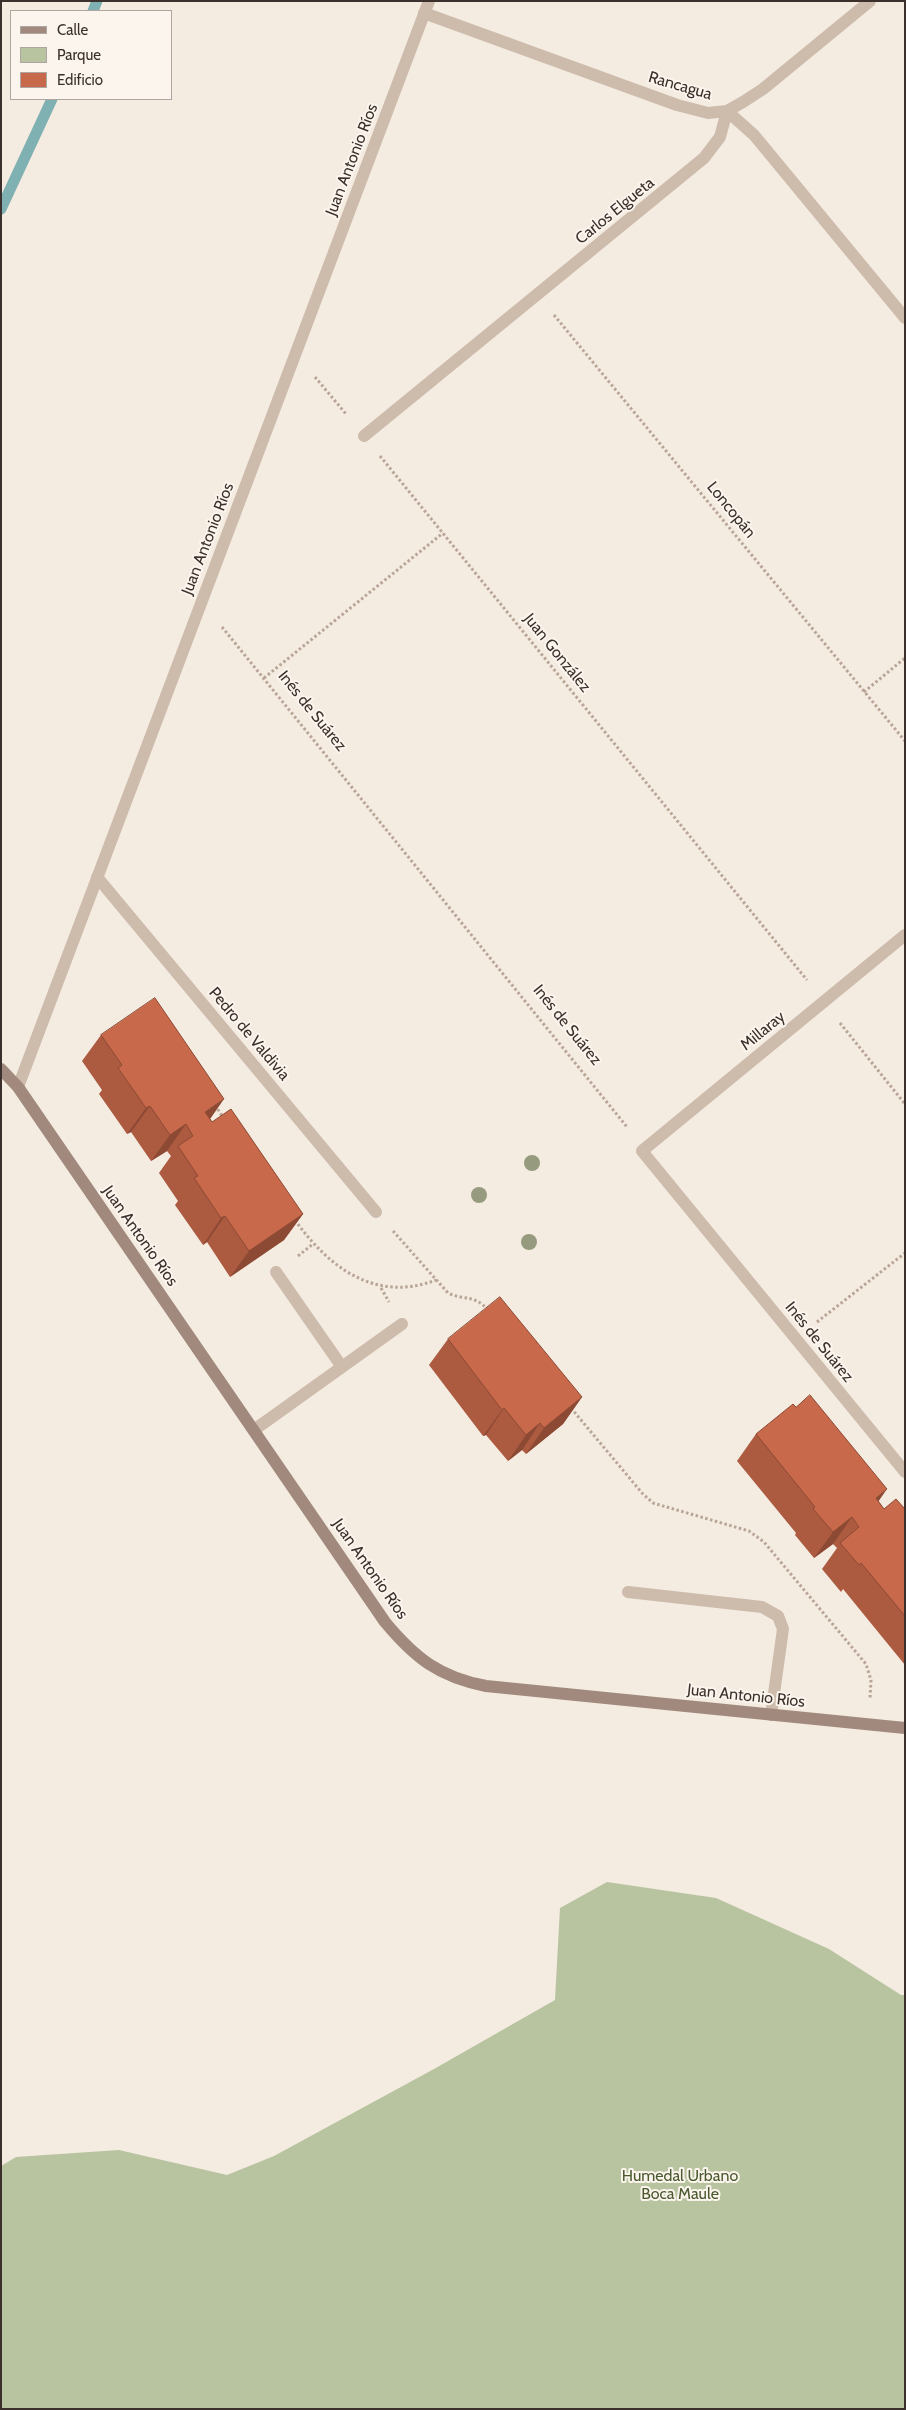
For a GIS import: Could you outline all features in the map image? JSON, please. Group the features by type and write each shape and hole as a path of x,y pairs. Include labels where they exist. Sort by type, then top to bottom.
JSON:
{"street":[{"path":"726,111 764,89 870,1"},
{"name":"Rancagua","path":"427,7 677,105 708,113 726,111 754,135 905,318"},
{"name":"Juan Antonio Ríos","path":"18,1087 427,7"},
{"name":"Carlos Elgueta","path":"364,436 704,158 720,137 726,111"},
{"name":"Pedro de Valdivia","path":"97,877 376,1212"},
{"name":"Millaray","path":"642,1151 905,935"},
{"name":"Juan Antonio Ríos","path":"1,1070 18,1087 385,1622 414,1654 431,1667 467,1682 486,1686 905,1728"},
{"name":"Inés de Suárez","path":"642,1151 905,1472"},
{"path":"276,1272 342,1367"},
{"path":"254,1430 402,1324"},
{"path":"628,1592 762,1607 778,1616 783,1629 770,1714"}],"path":[{"name":"Loncopán","path":"538,295 905,741"},
{"name":"Juan González","path":"296,353 799,969"},
{"path":"264,678 443,533"},
{"name":"Inés de Suárez","path":"202,601 621,1118 642,1151"},
{"path":"864,692 905,658"},
{"path":"855,1043 905,1104"},
{"path":"212,1101 228,1125"},
{"path":"376,1212 448,1294 456,1297 477,1299 489,1312"},
{"path":"295,1219 314,1244 325,1254 370,1284 395,1288 423,1285 436,1280"},
{"path":"796,1338 905,1253"},
{"path":"566,1402 642,1492 653,1502 740,1528 757,1535 866,1664 870,1672 870,1689"}],"green space":[{"name":"Humedal Urbano Boca Maule","path":"607,1882 716,1898 829,1949 901,1995 905,1995 905,2409 1,2409 1,2166 16,2157 119,2150 227,2175 274,2156 434,2069 555,2000 560,1908"}],"building":[{"path":"155,998 224,1099 205,1112 212,1122 231,1109 303,1214 249,1251 225,1216 221,1218 194,1178 198,1176 178,1146 193,1136 186,1124 170,1135 150,1106 146,1108 118,1068 122,1065 101,1035"},
{"path":"500,1297 582,1397 544,1428 540,1423 526,1435 504,1408 502,1410 448,1339"},
{"path":"810,1395 887,1489 876,1498 884,1509 896,1499 905,1509 905,1616 861,1563 859,1565 840,1543 859,1527 852,1517 833,1532 813,1509 815,1507 756,1434 793,1404 796,1407"}],"waterway":[{"path":"93,10 97,1"},
{"path":"1,209 52,100"}]}
